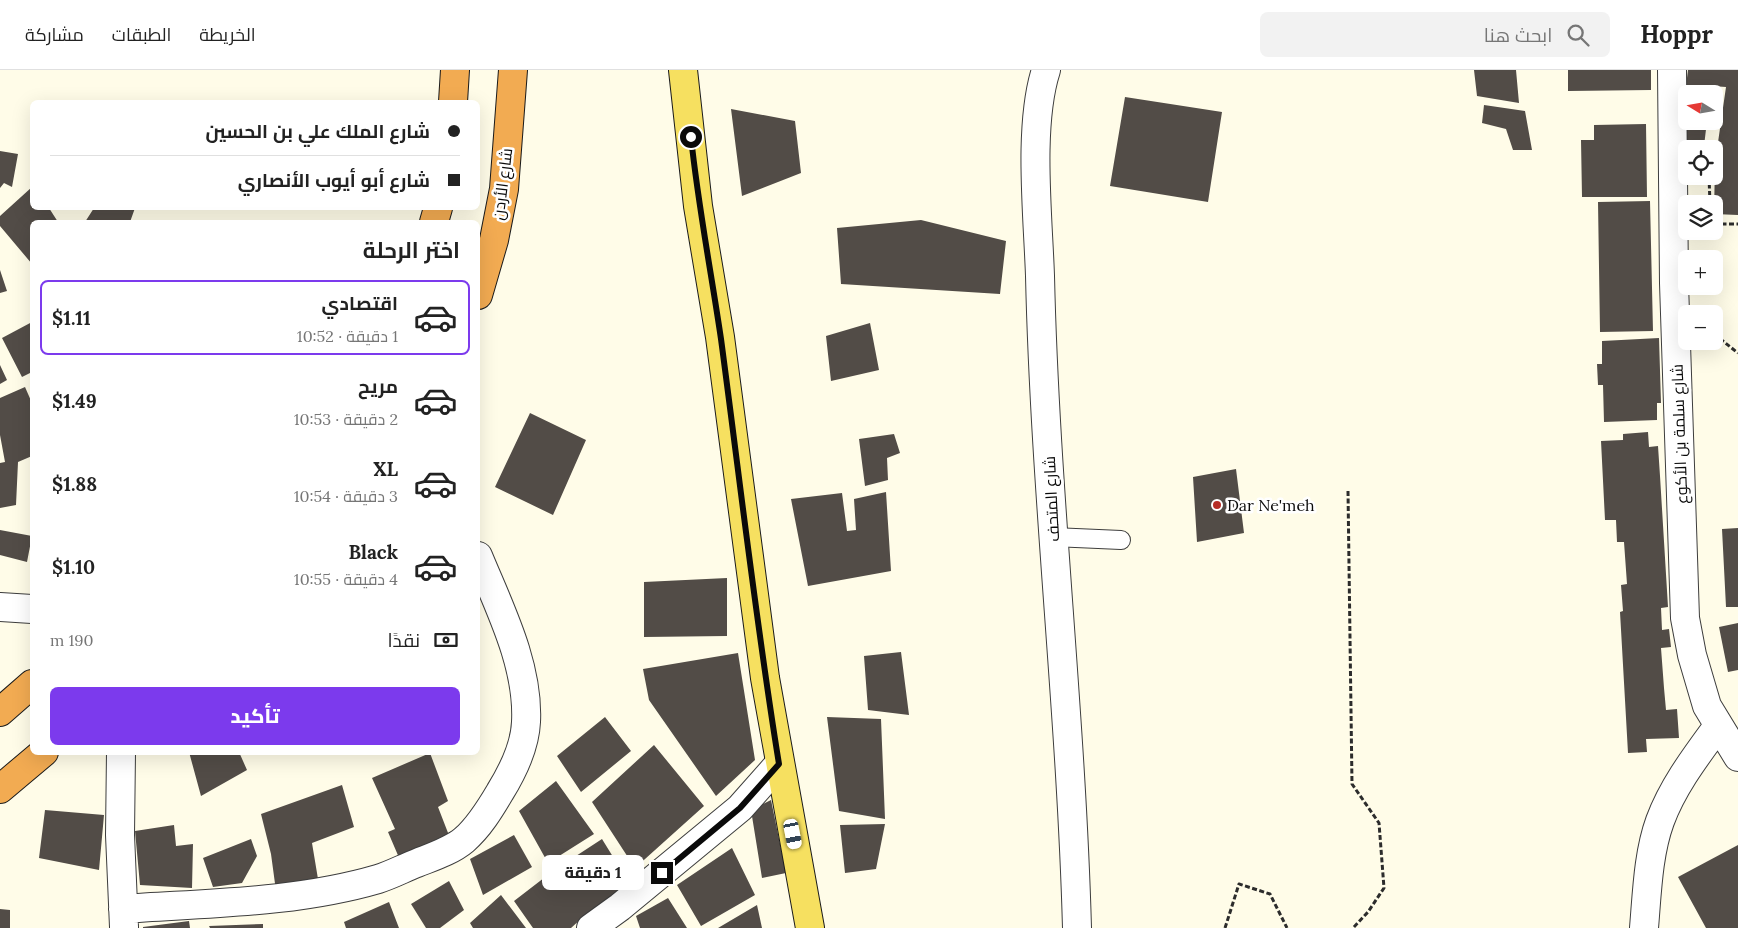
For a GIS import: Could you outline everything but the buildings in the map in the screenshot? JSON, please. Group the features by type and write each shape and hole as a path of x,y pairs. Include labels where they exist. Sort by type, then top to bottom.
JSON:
{"highway":[{"path":"453,100 455,70"},
{"name":"شارع الأردن","path":"480,288 494,240 504,189 512,70"},
{"path":"0,712 30,686"},
{"path":"0,789 40,755"}],"main road":[{"path":"683,70 698,206 720,337 752,582 779,764 810,928"}],"street":[{"name":"شارع المتحف","path":"1046,70 1040,95 1037,132 1041,328 1053,537 1072,783 1077,928"},
{"name":"شارع سلمة بن الأكوع","path":"1672,70 1674,284 1685,618 1700,685 1707,706 1738,757"},
{"path":"121,755 120,835 123,918 267,900 354,886 404,869 453,848 464,840 492,806 510,775 522,746 526,723 525,696 520,671 505,622 480,561"},
{"path":"0,607 30,609"},
{"path":"1644,928 1649,873 1659,822 1679,780 1718,726"},
{"path":"591,928 620,907 740,808 779,764"}],"lane":[{"path":"1053,537 1121,540"}],"path":[{"path":"1723,224 1738,224"},
{"path":"1723,341 1738,353"},
{"path":"1348,491 1352,784 1379,823 1384,888 1368,912 1353,928"},
{"path":"1225,928 1239,884 1270,894 1287,928"}],"place":[{"name":"Dar Ne'meh","path":"1217,505"}],"route":[{"path":"662,873 740,808 779,764 755,607 720,337 698,206 691,137"}]}
